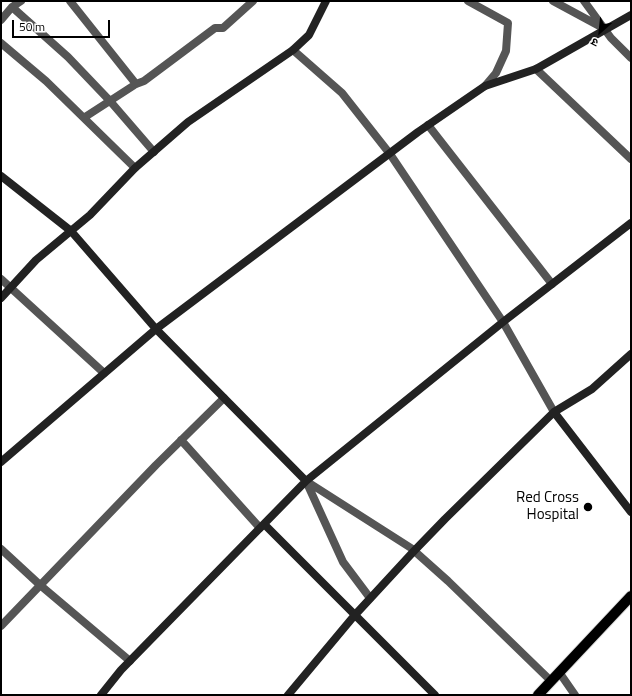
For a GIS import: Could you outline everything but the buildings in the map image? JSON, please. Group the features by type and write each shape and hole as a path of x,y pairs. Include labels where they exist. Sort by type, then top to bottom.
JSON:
{"main road":[{"path":"538,695 631,596"}],"street":[{"path":"1,20 12,7 21,1"},
{"path":"70,1 136,84"},
{"path":"85,117 136,84 144,81 215,28 223,28 253,1"},
{"path":"1,298 36,260 90,216 136,168 188,122 293,50 310,35 326,1"},
{"path":"1,462 156,329 428,125 485,86 496,73 506,51 508,24 468,1"},
{"path":"553,1 605,29"},
{"path":"584,1 610,38 631,58"},
{"path":"12,7 68,57 110,101 154,152"},
{"path":"485,86 536,69 631,15"},
{"path":"1,43 46,81 85,117 136,168"},
{"path":"293,50 342,93 390,154 503,322 554,412 631,512"},
{"path":"536,69 631,159"},
{"path":"428,125 552,284"},
{"path":"1,176 71,231 156,329 306,481 414,551 448,581 551,681"},
{"path":"101,695 130,661 306,481 503,322 631,223"},
{"path":"1,279 104,373"},
{"path":"288,695 354,616 444,519 554,412 592,389 631,354"},
{"path":"1,626 181,440 224,398"},
{"path":"181,440 262,526 435,695"},
{"path":"306,481 343,562 370,598"},
{"path":"1,549 40,585 130,661"},
{"path":"559,672 575,695"}],"place":[{"name":"Red Cross Hospital","path":"588,507"}]}
